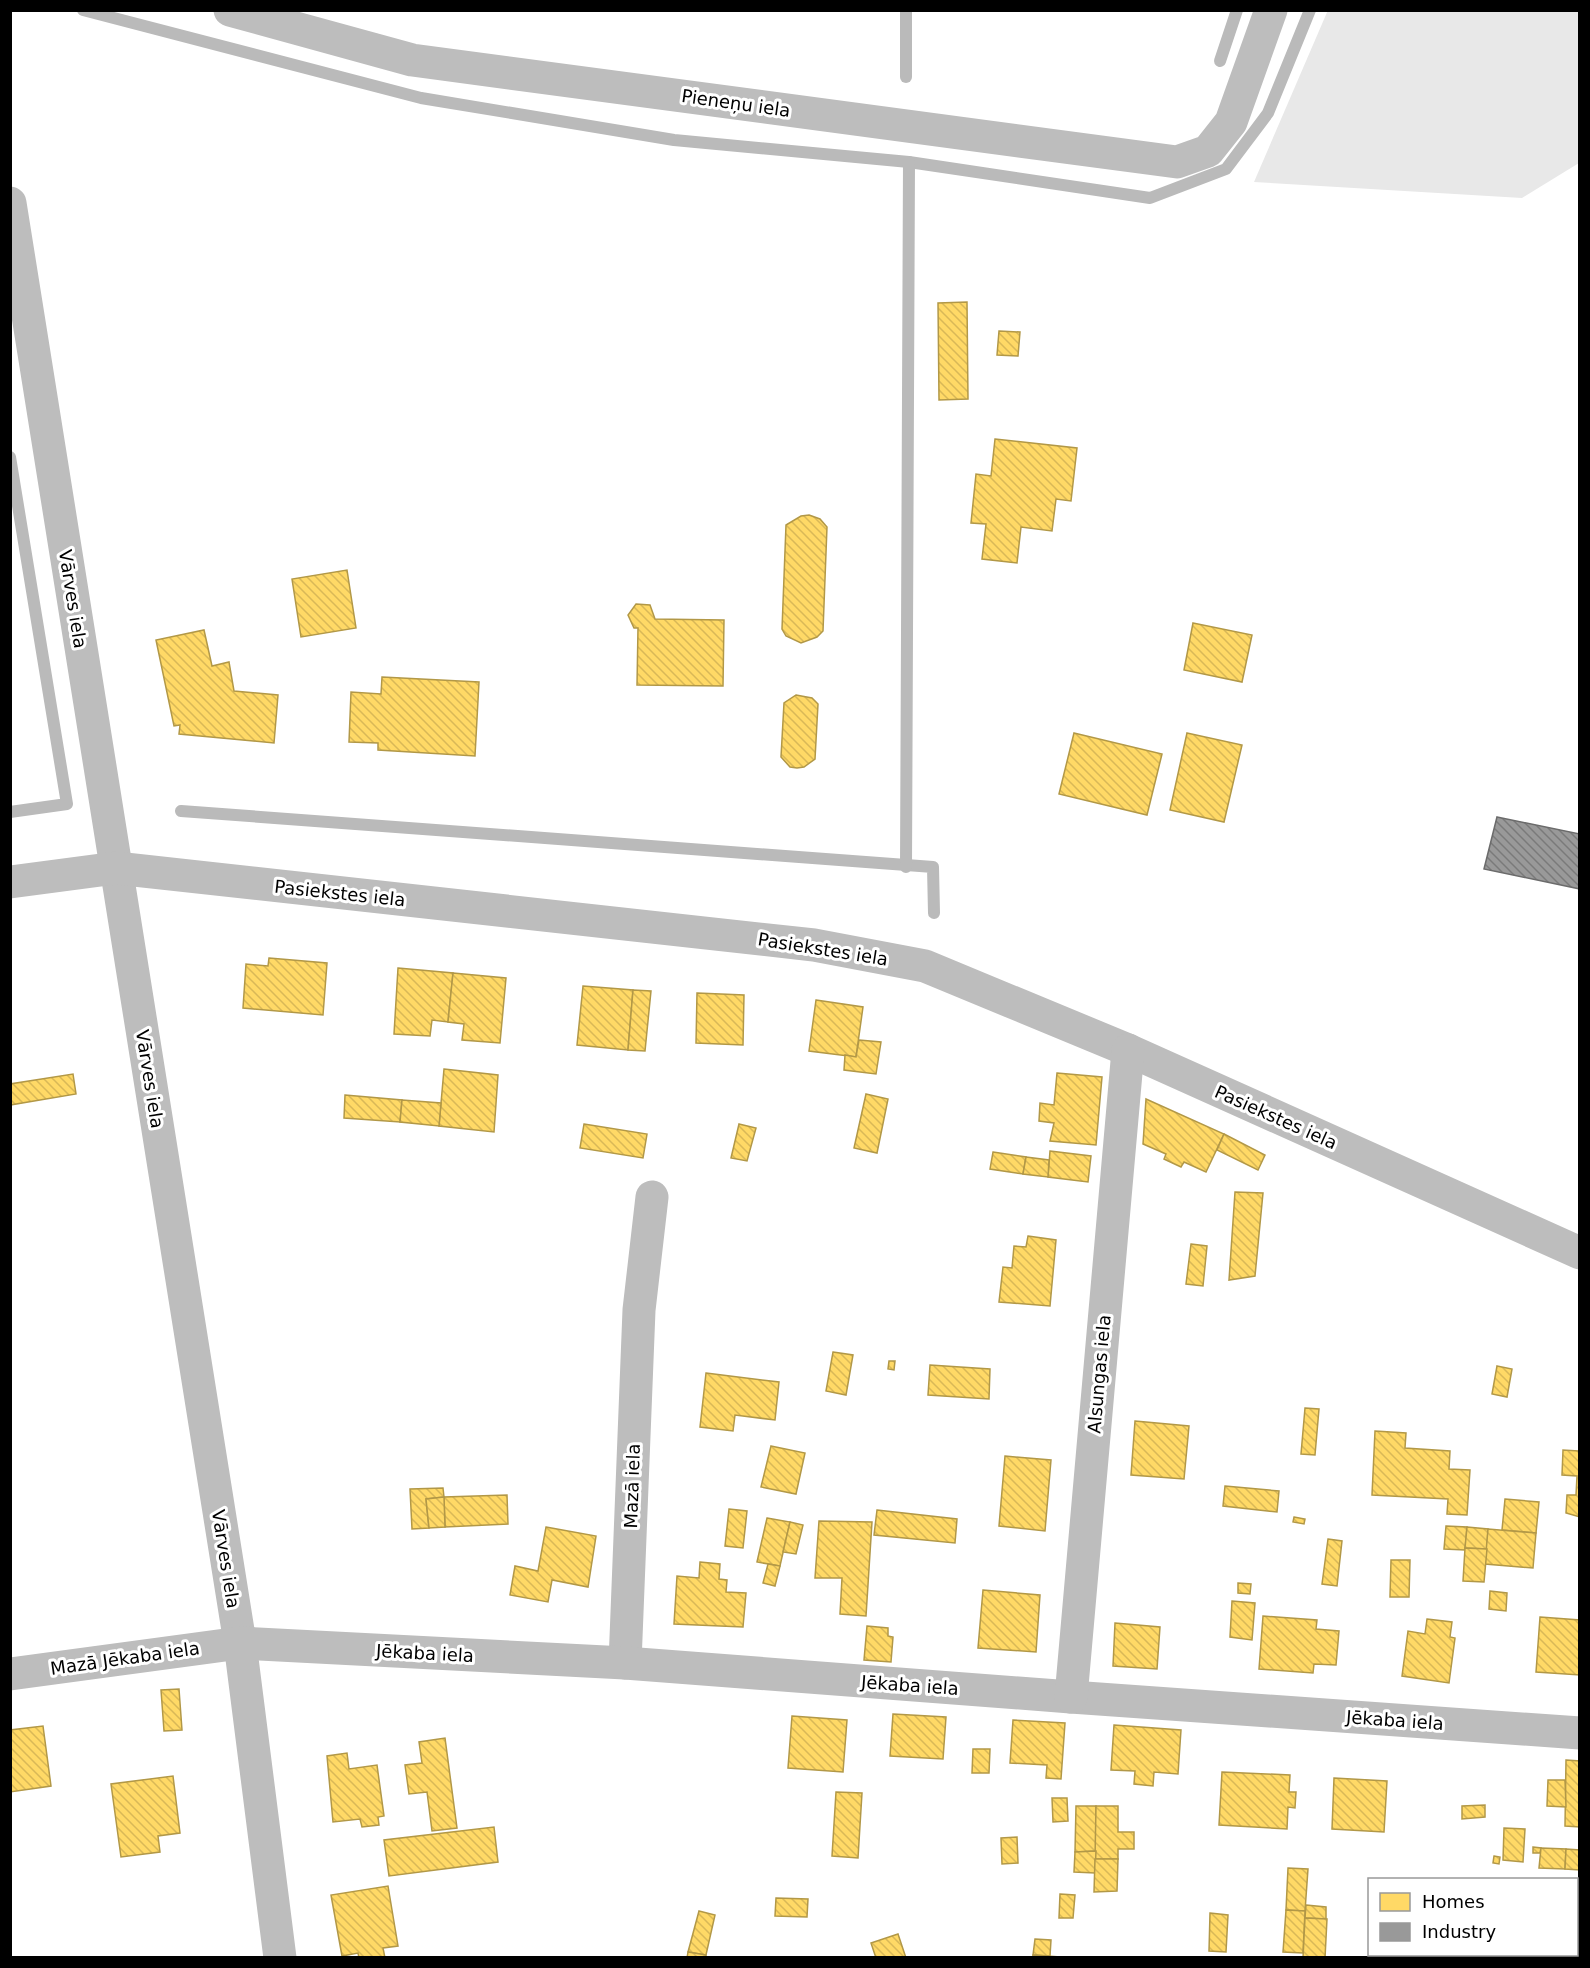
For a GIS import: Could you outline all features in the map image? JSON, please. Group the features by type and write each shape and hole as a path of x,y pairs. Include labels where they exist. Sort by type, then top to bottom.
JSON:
{"street":[{"name":"Pieneņu iela","path":"230,10 412,60 1178,162 1208,151 1231,122 1271,10"},
{"name":"Vārves iela","path":"10,203 240,1643 280,1958"},
{"name":"Pasiekstes iela","path":"10,882 116,868 814,945 925,966 1128,1050 1580,1253"},
{"name":"Alsungas iela","path":"1071,1697 1128,1050"},
{"name":"Mazā iela","path":"625,1662 639,1310 652,1197"},
{"name":"Jēkaba iela","path":"240,1643 625,1662 1071,1697 1580,1732"},
{"name":"Mazā Jēkaba iela","path":"10,1674 240,1643"}],"shaded area":[{"path":"1328,10 1579,11 1579,163 1522,198 1254,182"}],"building: Homes":[{"path":"967,302 968,399 939,400 938,303"},
{"path":"999,331 1020,332 1018,356 997,355"},
{"path":"995,439 1077,448 1071,501 1056,499 1052,531 1021,527 1017,563 982,559 986,524 971,523 976,474 991,476"},
{"path":"809,515 820,519 827,527 823,631 817,637 801,643 786,636 782,629 786,525 801,516"},
{"path":"347,570 356,628 301,637 292,579"},
{"path":"636,604 650,605 655,619 724,620 723,686 637,685 638,628 634,628 628,615"},
{"path":"1193,623 1252,635 1242,682 1184,670"},
{"path":"204,630 212,666 229,662 234,691 278,695 274,743 179,734 180,725 174,726 156,640"},
{"path":"382,677 479,682 475,756 378,750 378,743 349,742 351,692 381,694"},
{"path":"796,695 812,698 818,704 815,759 804,767 797,768 790,767 781,757 784,703"},
{"path":"1074,733 1162,754 1147,815 1059,794"},
{"path":"1187,733 1242,745 1224,822 1170,810"},
{"path":"269,958 327,963 323,1015 243,1008 246,964 268,966"},
{"path":"398,968 453,973 448,1022 432,1020 430,1036 394,1034"},
{"path":"453,973 506,978 500,1043 462,1040 464,1024 448,1022"},
{"path":"583,986 633,990 628,1050 577,1045"},
{"path":"633,990 651,991 645,1051 628,1050"},
{"path":"697,993 744,995 743,1045 696,1043"},
{"path":"816,1000 863,1007 856,1057 809,1051"},
{"path":"859,1040 881,1042 876,1074 844,1070 845,1055 856,1057"},
{"path":"444,1069 498,1075 494,1132 439,1126"},
{"path":"1057,1073 1102,1077 1096,1145 1050,1141 1054,1123 1039,1121 1040,1103 1054,1105"},
{"path":"73,1074 76,1094 10,1105 10,1084"},
{"path":"866,1094 888,1099 877,1153 854,1148"},
{"path":"345,1095 402,1100 400,1122 344,1118"},
{"path":"1146,1099 1224,1134 1206,1172 1184,1162 1181,1167 1164,1159 1166,1154 1143,1144"},
{"path":"402,1100 441,1103 439,1126 400,1122"},
{"path":"584,1124 647,1134 643,1158 580,1148"},
{"path":"739,1124 756,1128 747,1161 731,1158"},
{"path":"1224,1134 1265,1155 1258,1170 1217,1150"},
{"path":"1050,1151 1091,1156 1088,1182 1048,1177"},
{"path":"993,1152 1026,1157 1023,1174 990,1169"},
{"path":"1026,1157 1049,1160 1048,1177 1023,1174"},
{"path":"1235,1192 1263,1193 1255,1276 1229,1280"},
{"path":"1028,1236 1056,1240 1050,1306 999,1302 1003,1267 1012,1268 1014,1246 1026,1247"},
{"path":"1191,1244 1207,1246 1203,1286 1186,1284"},
{"path":"833,1352 853,1355 846,1395 826,1391"},
{"path":"889,1361 895,1361 894,1370 888,1369"},
{"path":"930,1365 990,1369 989,1399 928,1395"},
{"path":"1497,1366 1512,1369 1507,1397 1492,1394"},
{"path":"706,1373 779,1382 775,1420 735,1415 733,1431 700,1427"},
{"path":"1305,1408 1319,1409 1315,1455 1301,1454"},
{"path":"1135,1421 1189,1426 1184,1479 1131,1475"},
{"path":"1375,1431 1406,1433 1405,1448 1450,1451 1449,1469 1470,1470 1467,1515 1447,1514 1448,1499 1372,1495"},
{"path":"1580,1439 1580,1517 1566,1513 1567,1495 1576,1495 1577,1476 1562,1475 1563,1450 1579,1451"},
{"path":"771,1446 805,1453 796,1494 761,1487"},
{"path":"1005,1456 1051,1460 1045,1531 999,1526"},
{"path":"1225,1486 1279,1491 1277,1512 1223,1506"},
{"path":"443,1488 444,1497 426,1499 429,1528 412,1529 410,1489"},
{"path":"507,1495 508,1524 445,1527 444,1497"},
{"path":"444,1497 445,1527 429,1528 426,1499"},
{"path":"1505,1499 1539,1502 1536,1533 1502,1530"},
{"path":"729,1509 747,1511 743,1548 725,1546"},
{"path":"877,1510 957,1519 955,1543 874,1535"},
{"path":"1294,1517 1305,1519 1304,1524 1293,1522"},
{"path":"767,1518 790,1522 780,1566 757,1562"},
{"path":"819,1521 872,1522 866,1616 840,1614 842,1578 815,1578"},
{"path":"790,1522 803,1525 796,1554 783,1552"},
{"path":"1446,1526 1467,1527 1465,1550 1444,1549"},
{"path":"546,1527 596,1536 588,1587 552,1580 548,1602 510,1595 515,1566 538,1571"},
{"path":"1467,1527 1488,1529 1487,1549 1465,1548"},
{"path":"1488,1529 1536,1533 1533,1568 1485,1564"},
{"path":"1328,1539 1342,1541 1337,1586 1322,1584"},
{"path":"1465,1548 1487,1549 1484,1582 1463,1581"},
{"path":"1391,1560 1410,1560 1409,1597 1390,1597"},
{"path":"700,1562 720,1564 719,1579 727,1580 726,1592 746,1593 743,1627 674,1624 677,1576 699,1578"},
{"path":"768,1564 780,1566 775,1586 763,1583"},
{"path":"1238,1583 1251,1584 1250,1594 1238,1593"},
{"path":"983,1590 1040,1595 1036,1652 978,1648"},
{"path":"1490,1591 1507,1593 1506,1611 1489,1609"},
{"path":"1232,1601 1255,1603 1252,1640 1230,1637"},
{"path":"1263,1616 1317,1620 1316,1629 1339,1631 1336,1665 1314,1664 1313,1673 1259,1669"},
{"path":"1540,1617 1580,1620 1580,1675 1536,1672"},
{"path":"1427,1619 1452,1622 1450,1637 1455,1638 1449,1683 1402,1676 1408,1631 1425,1634"},
{"path":"1115,1623 1160,1627 1157,1669 1113,1666"},
{"path":"867,1626 888,1628 888,1636 893,1637 891,1662 864,1660"},
{"path":"179,1689 182,1730 164,1731 161,1690"},
{"path":"893,1714 946,1717 943,1759 890,1756"},
{"path":"792,1716 847,1720 843,1772 788,1768"},
{"path":"1013,1720 1065,1723 1061,1779 1046,1778 1047,1765 1010,1763"},
{"path":"1114,1725 1181,1730 1178,1774 1154,1772 1153,1786 1134,1784 1135,1771 1111,1770"},
{"path":"43,1726 51,1786 10,1792 10,1730"},
{"path":"445,1738 457,1828 432,1831 427,1792 409,1794 405,1765 422,1763 419,1742"},
{"path":"973,1749 990,1749 989,1773 972,1773"},
{"path":"347,1753 349,1769 377,1765 384,1816 378,1817 379,1825 362,1827 360,1819 333,1822 327,1756"},
{"path":"1566,1760 1580,1761 1580,1827 1565,1826"},
{"path":"1222,1772 1290,1775 1289,1792 1296,1792 1295,1808 1288,1807 1287,1829 1219,1825"},
{"path":"173,1776 180,1833 158,1836 160,1852 121,1857 111,1784"},
{"path":"1334,1778 1387,1781 1384,1832 1332,1829"},
{"path":"1548,1780 1565,1780 1566,1807 1547,1806"},
{"path":"836,1792 862,1793 858,1858 832,1856"},
{"path":"1052,1798 1067,1798 1068,1821 1053,1822"},
{"path":"1485,1805 1485,1817 1462,1819 1462,1806"},
{"path":"1076,1806 1096,1806 1096,1851 1075,1852"},
{"path":"1096,1806 1118,1806 1118,1832 1134,1832 1134,1849 1118,1849 1118,1859 1095,1859"},
{"path":"494,1827 498,1862 389,1876 384,1840"},
{"path":"1504,1828 1525,1829 1523,1862 1503,1860"},
{"path":"1017,1837 1018,1863 1002,1864 1001,1838"},
{"path":"1533,1847 1541,1848 1540,1853 1533,1853"},
{"path":"1541,1848 1566,1849 1565,1869 1539,1868"},
{"path":"1566,1849 1580,1850 1580,1870 1565,1869"},
{"path":"1096,1851 1095,1873 1074,1872 1075,1852"},
{"path":"1494,1856 1500,1857 1499,1864 1493,1863"},
{"path":"1095,1859 1118,1859 1117,1891 1094,1892"},
{"path":"1288,1868 1308,1869 1305,1911 1286,1910"},
{"path":"388,1886 398,1946 383,1948 385,1958 359,1958 358,1953 342,1956 331,1895"},
{"path":"1578,1892 1580,1892 1578,1926"},
{"path":"1060,1894 1075,1895 1073,1918 1059,1918"},
{"path":"776,1898 808,1899 807,1917 775,1916"},
{"path":"1306,1905 1326,1907 1326,1919 1305,1918"},
{"path":"1286,1910 1305,1911 1303,1953 1283,1952"},
{"path":"699,1911 715,1915 706,1955 688,1952"},
{"path":"1210,1913 1228,1915 1226,1952 1209,1951"},
{"path":"1305,1918 1327,1919 1325,1958 1303,1958"},
{"path":"898,1934 906,1958 876,1958 871,1943"},
{"path":"1035,1939 1051,1940 1050,1956 1033,1955"},
{"path":"688,1952 706,1955 705,1958 687,1958"},
{"path":"1033,1955 1060,1957 1060,1958 1033,1958"},
{"path":"1386,1956 1402,1956 1402,1958 1386,1958"},
{"path":"1507,1956 1546,1956 1507,1958"},
{"path":"1546,1956 1574,1956 1545,1958"}],"building: Industry":[{"path":"1497,817 1580,834 1580,889 1484,869"}],"waterway":[{"path":"83,10 421,98 674,140 909,162 1150,198 1226,169 1268,113 1310,10"},
{"path":"906,10 906,77"},
{"path":"1220,61 1237,10"},
{"path":"906,867 909,162"},
{"path":"10,457 67,804 10,812"},
{"path":"181,811 933,867 934,913"}]}
